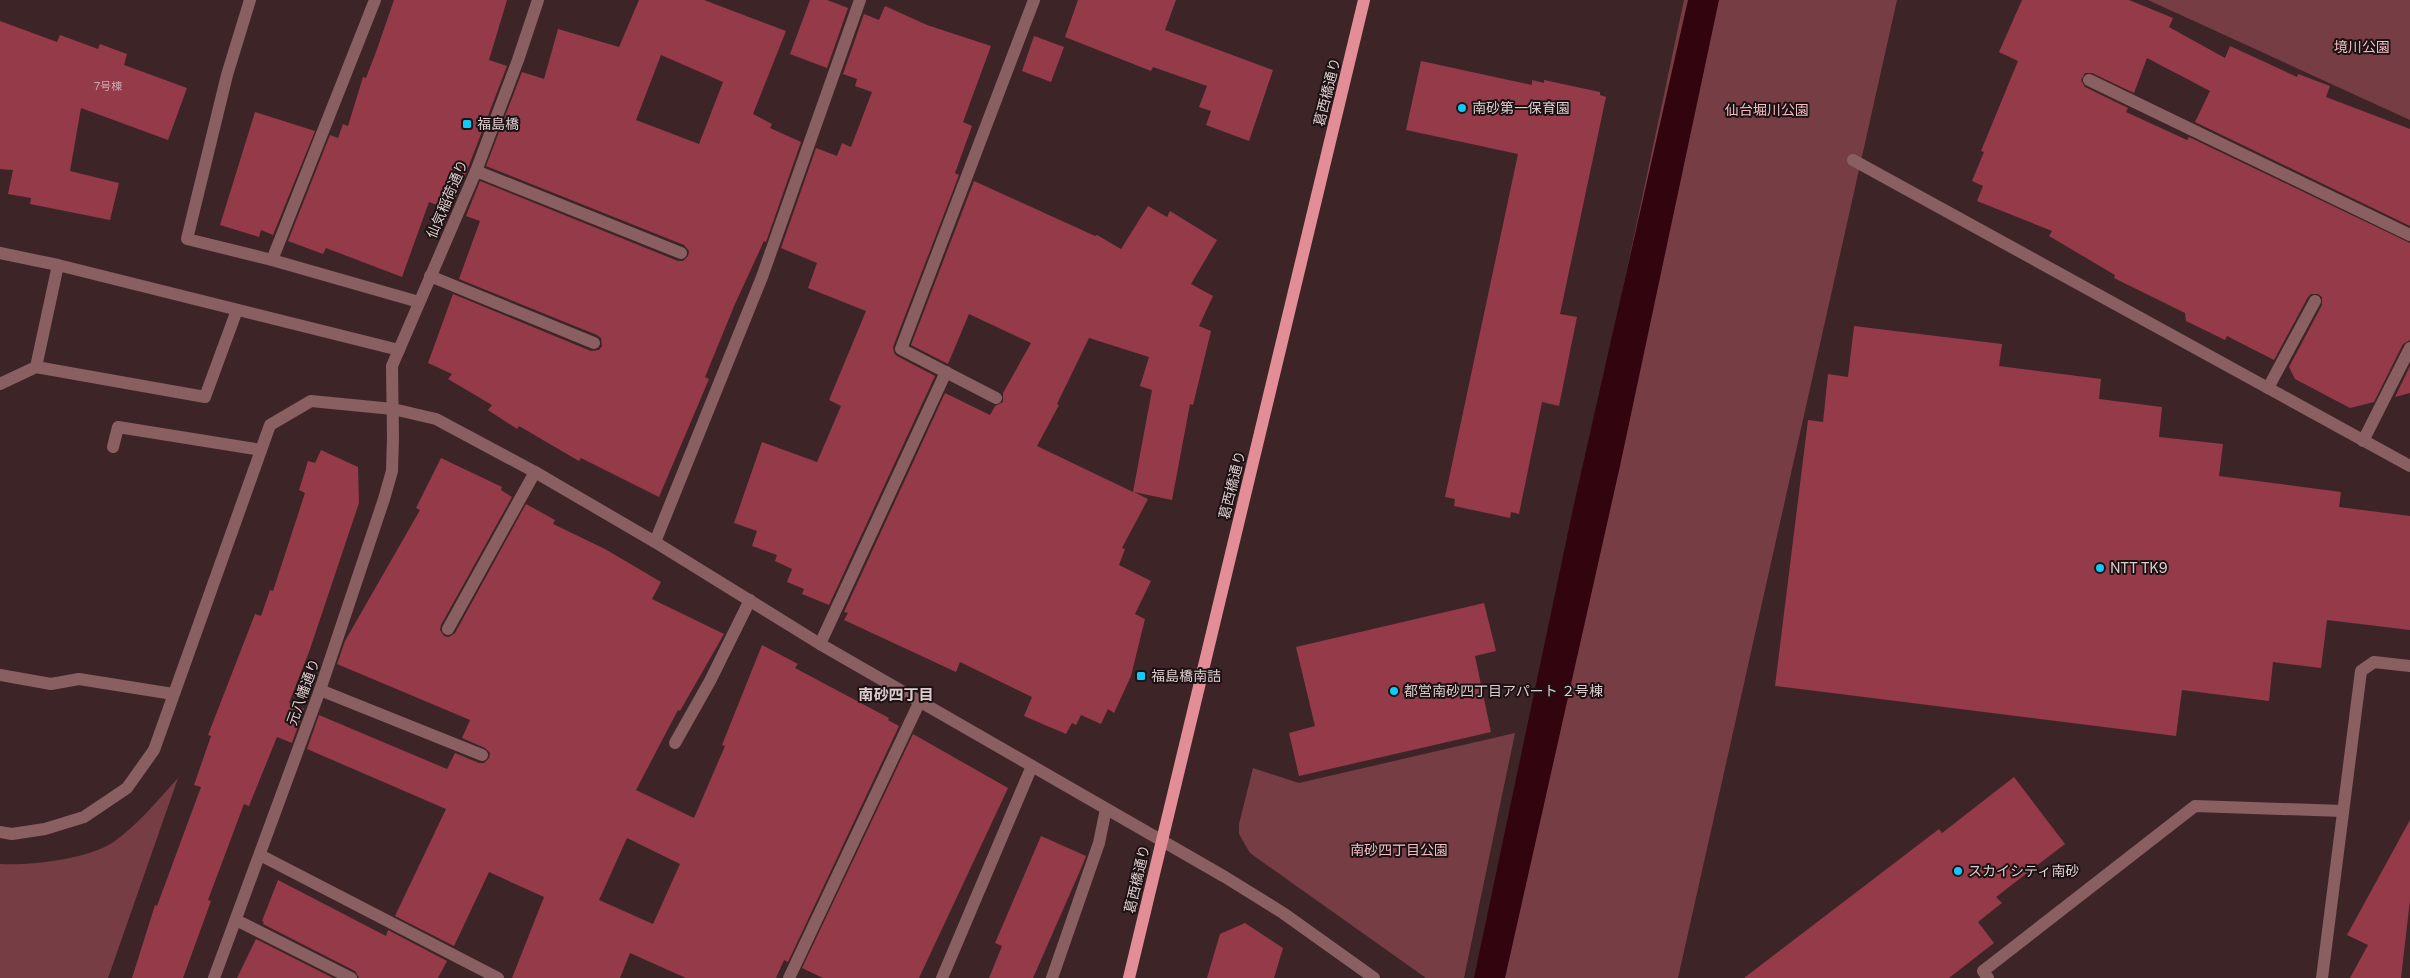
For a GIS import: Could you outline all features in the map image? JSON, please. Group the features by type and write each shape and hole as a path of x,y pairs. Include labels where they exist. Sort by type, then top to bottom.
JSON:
{"main road":[{"name":"葛西橋通り","path":"1130,978 1364,0"}],"street":[{"path":"250,0 227,75 187,239 272,260 419,302"},
{"path":"272,260 375,0"},
{"name":"仙気稲荷通り","path":"392,409 391,372 476,171 518,60 538,0"},
{"path":"655,542 762,276 860,0"},
{"path":"996,398 902,349 1034,0"},
{"path":"2089,80 2410,236"},
{"path":"1853,160 2410,466"},
{"path":"476,171 681,253"},
{"path":"0,253 58,265 399,350"},
{"path":"36,367 58,265"},
{"path":"430,276 594,343"},
{"path":"2268,388 2315,301"},
{"path":"0,384 36,367 205,398 236,310"},
{"path":"2363,441 2410,348"},
{"path":"820,644 946,372"},
{"path":"0,832 12,834 45,829 84,817 127,788 154,750 270,425 311,401 392,409 436,419 535,472 655,542 820,644 1225,877 1283,913 1374,978"},
{"name":"元八幡通り","path":"214,978 320,690 392,471 392,409"},
{"path":"113,447 118,428 261,450"},
{"path":"448,629 535,472"},
{"path":"675,743 710,681 750,600"},
{"path":"2322,978 2362,671 2374,662 2410,666"},
{"path":"0,675 52,684 79,679 174,694"},
{"path":"320,690 482,756"},
{"path":"789,978 920,701"},
{"path":"942,978 1032,766"},
{"path":"1988,978 1983,971 2195,806 2343,811"},
{"path":"1052,978 1098,843 1106,809"},
{"path":"260,856 498,978"},
{"path":"236,920 351,978"}],"green space":[{"name":"仙台堀川公園","path":"1684,0 1897,0 1678,978 1477,978"},
{"name":"境川公園","path":"2148,0 2410,0 2410,120"},
{"name":"南砂四丁目公園","path":"1515,733 1464,978 1426,978 1250,853 1239,834 1239,824 1253,768 1299,783"},
{"path":"178,778 108,978 0,978 0,864 27,864 58,860 101,849 130,829"}],"shaded area":[{"path":"1688,0 1719,0 1620,466 1505,978 1474,978 1574,504"}],"building":[{"path":"394,0 507,0 489,60 507,66 450,210 429,202 402,277 326,248 323,254 288,241 330,135 338,138 343,124 348,126 363,77 366,78"},
{"path":"639,0 704,0 786,31 753,114 772,124 770,128 801,142 766,242 764,241 735,304 705,377 709,379 659,497 581,458 579,461 519,426 517,429 488,410 492,405 448,379 452,374 428,363 453,294 591,351 599,350 602,346 601,338 597,335 459,279 480,221 466,216 480,181 678,261 683,261 688,256 689,251 684,245 486,166 522,72 544,79 558,29 619,47","holes":["661,55 723,82 699,144 636,120"]},
{"path":"810,0 827,0 848,8 827,68 790,54"},
{"path":"1078,0 1176,0 1165,30 1273,70 1249,141 1206,125 1211,111 1199,107 1207,86 1153,67 1151,71 1065,37"},
{"path":"2022,0 2129,0 2173,18 2169,27 2225,58 2230,46 2297,77 2298,74 2330,86 2326,97 2410,129 2410,226 2195,122 2210,91 2147,58 2134,93 2092,73 2085,73 2081,80 2085,87 2128,108 2126,112 2187,140 2189,137 2410,243 2410,340 2403,344 2374,402 2350,408 2295,379 2289,367 2322,305 2322,297 2318,294 2311,294 2308,297 2274,360 2227,336 2225,340 2186,321 2185,313 2114,278 2115,275 2049,236 2052,231 1977,201 1983,186 1972,181 1984,152 1981,151 2018,61 1999,52"},
{"path":"885,6 927,25 991,46 963,122 972,126 955,173 959,175 893,347 894,353 897,356 935,376 829,605 802,594 804,589 787,582 792,569 775,561 777,555 752,546 757,531 734,523 762,442 817,462 841,406 829,400 866,311 808,288 817,263 781,248 816,148 837,156 842,143 851,147 872,92 855,86 857,79 843,74 864,14 879,20"},
{"path":"0,21 57,42 60,35 98,49 100,44 127,54 124,65 187,88 168,140 81,108 70,171 119,183 110,220 30,204 31,198 8,194 13,170 0,169"},
{"path":"1034,36 1064,47 1051,82 1022,71"},
{"path":"1421,61 1532,85 1532,80 1544,83 1544,80 1600,92 1600,95 1606,97 1560,314 1577,317 1559,406 1542,402 1519,514 1511,512 1510,518 1454,506 1455,499 1445,497 1518,154 1406,130"},
{"path":"255,112 315,131 273,235 261,230 259,237 220,225"},
{"path":"974,181 1095,236 1097,235 1121,249 1148,206 1167,217 1170,211 1217,240 1191,284 1213,296 1199,326 1211,331 1193,405 1190,404 1172,500 1134,492 1148,499 1122,548 1125,549 1119,565 1151,581 1135,614 1145,619 1131,676 1114,713 1108,709 1101,724 1081,715 1076,725 1072,723 1066,734 1024,716 1032,697 960,662 956,672 844,620 848,613 844,612 945,393 990,415 995,406 1003,402 1003,393 1031,343 969,314 948,364 911,345","holes":["1089,338 1149,357 1140,386 1152,390 1133,492 1037,446 1059,405 1057,404"]},
{"name":"NTT TK9","path":"1854,326 2002,344 1999,366 2101,379 2099,399 2162,407 2159,437 2223,444 2219,476 2341,492 2339,507 2410,516 2410,630 2327,620 2321,668 2273,662 2269,701 2182,690 2176,736 1775,686 1808,420 1823,422 1828,374 1848,377"},
{"path":"2410,366 2410,393 2395,397"},
{"path":"321,450 358,467 359,503 309,652 289,703 304,709 292,743 277,737 249,806 244,804 208,900 211,901 183,978 132,978 155,905 157,906 201,787 194,785 211,736 208,735 255,614 261,616 270,590 273,591 305,493 299,490 308,461 315,463"},
{"path":"441,458 502,487 501,490 512,497 441,625 440,630 444,636 449,637 455,633 526,504 555,520 553,524 605,549 661,582 652,599 724,634 680,711 678,710 636,790 694,818 725,746 722,745 762,645 798,664 795,668 889,718 888,720 899,726 788,962 784,960 776,978 686,978 630,953 620,978 512,978 544,897 489,872 454,946 395,916 446,809 307,749 319,715 447,769 455,753 479,763 484,763 489,758 490,753 485,748 462,738 470,720 337,664 345,641 420,510 416,508","holes":["627,838 680,864 653,924 599,900"]},
{"name":"都営南砂四丁目アパート ２号棟","path":"1484,603 1496,651 1475,656 1491,732 1299,776 1289,733 1315,726 1296,647"},
{"path":"913,734 1008,788 919,978 823,978 802,968"},
{"name":"スカイシティ南砂","path":"2014,777 2065,844 1996,897 2002,903 1978,922 1994,943 1949,978 1744,978 1939,829 1942,833"},
{"path":"2410,820 2410,900 2401,978 2350,978 2368,945 2347,935"},
{"path":"1041,836 1086,856 1033,978 989,978 1002,946 995,943"},
{"path":"278,880 386,936 388,930 447,961 438,978 359,978 355,971 263,924 264,922 262,921"},
{"path":"1245,923 1283,948 1274,978 1207,978 1220,934"},
{"path":"256,939 333,978 237,978"}],"place":[{"name":"南砂第一保育園","path":"1462,108"},
{"name":"福島橋","path":"467,124"},
{"name":"NTT TK9","path":"2100,568"},
{"name":"福島橋南詰","path":"1141,676"},
{"name":"都営南砂四丁目アパート ２号棟","path":"1394,691"},
{"name":"スカイシティ南砂","path":"1958,871"}],"district":[{"name":"南砂四丁目","path":"896,695"}]}
